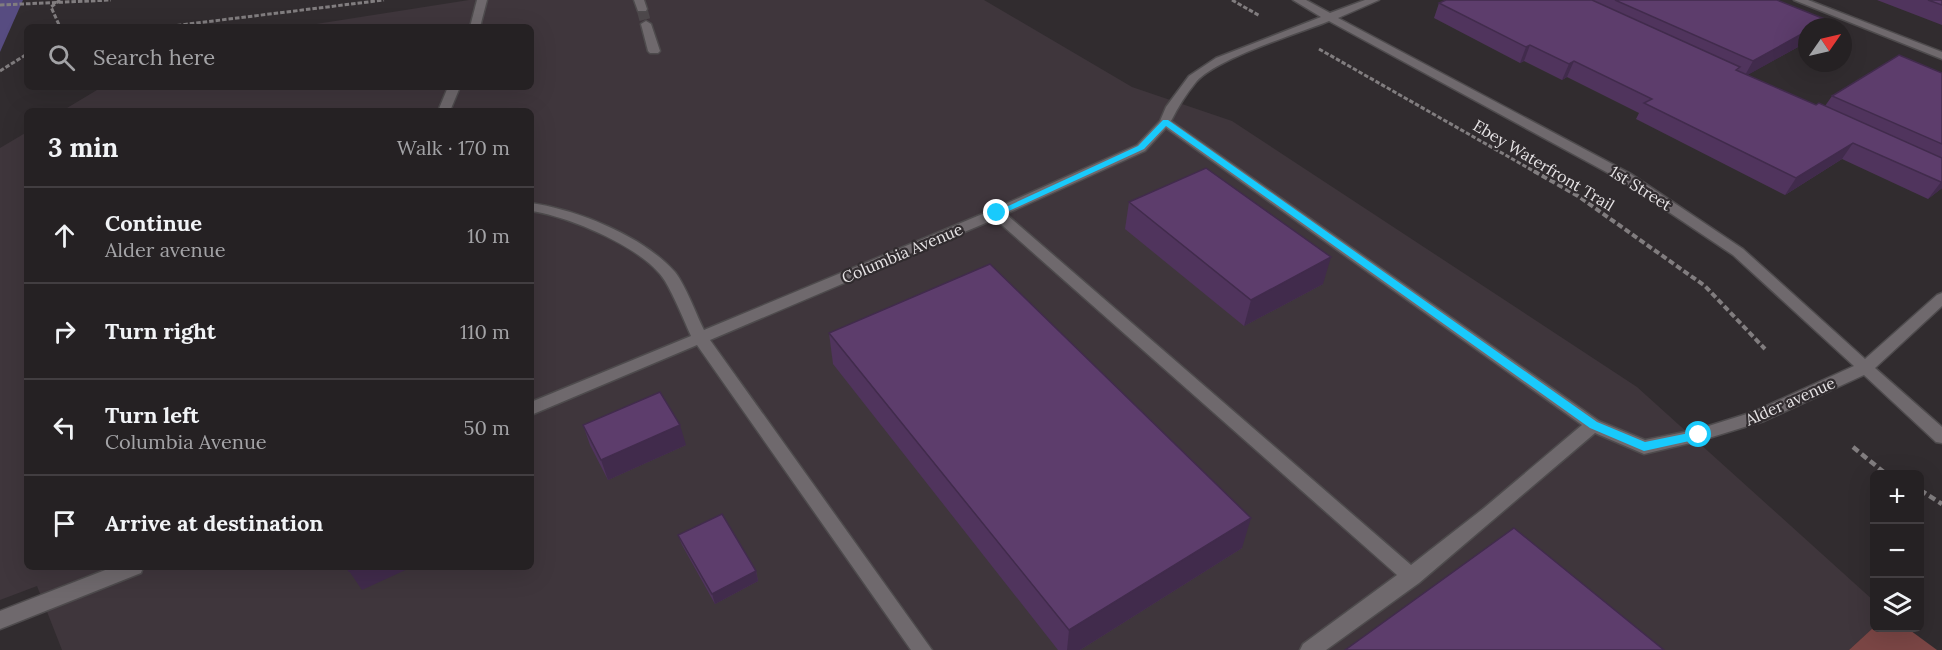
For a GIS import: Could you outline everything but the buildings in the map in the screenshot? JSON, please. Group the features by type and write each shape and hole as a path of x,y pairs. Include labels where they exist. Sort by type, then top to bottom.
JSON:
{"street":[{"path":"477,24 482,0"},
{"name":"1st Street","path":"1298,0 1626,177 1738,252 1942,437"},
{"name":"Columbia Avenue","path":"534,408 997,213 1141,148 1166,122 1172,107 1193,78 1220,60 1374,0"},
{"path":"1799,0 1942,56"},
{"path":"646,24 654,51"},
{"path":"445,108 453,90"},
{"path":"1166,122 1593,425 1518,492 1412,577 1310,650"},
{"path":"534,207 552,210 633,243 669,276 700,338 922,650"},
{"path":"997,213 1412,577"},
{"path":"1865,368 1942,298"},
{"name":"Alder avenue","path":"1593,425 1644,447 1699,435 1758,417 1865,368"},
{"path":"0,620 126,570"}],"path":[{"path":"59,24 51,7 60,0"},
{"path":"0,5 111,0"},
{"path":"188,24 384,0"},
{"path":"1232,0 1260,16"},
{"name":"Ebey Waterfront Trail","path":"1319,50 1578,195 1705,286 1765,349"},
{"path":"0,71 24,56"},
{"path":"1853,447 1881,470"},
{"path":"1924,493 1942,504"}],"shaded area":[{"path":"0,0 23,0 0,52"},
{"path":"469,0 984,0 1132,87 1232,121 1637,387 1870,597 1870,631 1849,650 62,650 37,586 0,600 0,148 24,134 24,570 534,570 534,108 67,108 97,90 534,90 534,24 316,24"},
{"path":"1870,631 1912,632 1937,650 1849,650"}],"tunnel":[{"path":"642,9 646,24"}],"route":[{"path":"997,213 1141,148 1166,122 1569,405 1593,425 1644,447 1699,435"}]}
